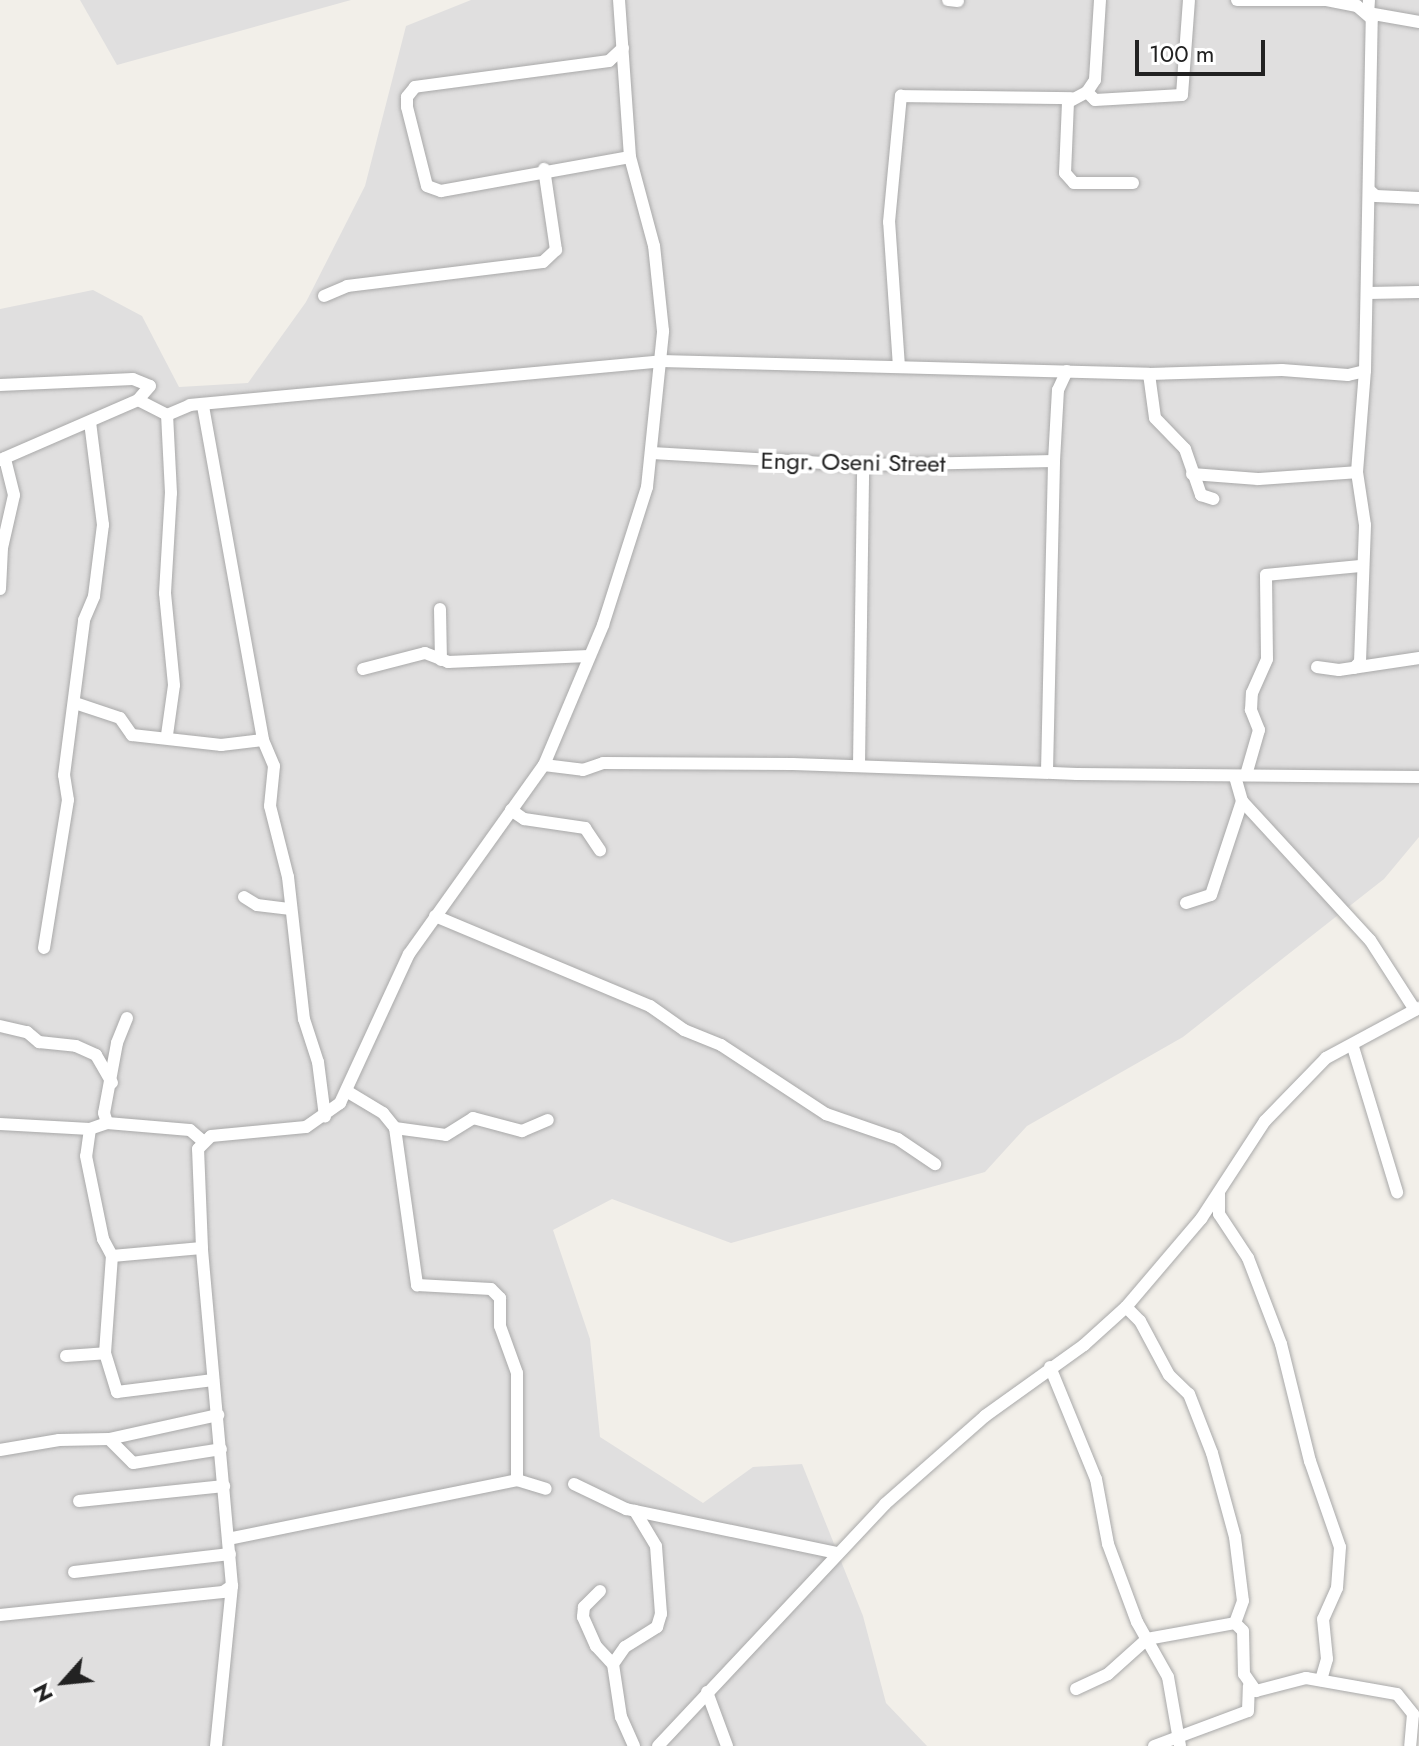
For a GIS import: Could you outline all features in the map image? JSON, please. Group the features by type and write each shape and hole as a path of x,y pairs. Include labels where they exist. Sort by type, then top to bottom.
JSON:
{"street":[{"path":"216,1746 230,1554 196,1163 204,1142 211,1136 306,1127 325,1117 348,1092 409,954 544,765 589,656 635,526 652,453 661,361 654,246 630,157 619,0"},
{"path":"899,367 889,222 901,96 1071,98 1087,92 1095,80 1100,0"},
{"path":"1087,92 1095,100 1182,95 1189,0"},
{"path":"1237,0 1327,0 1369,7 1419,22"},
{"path":"1354,668 1360,662 1360,566 1365,525 1357,472 1368,293 1373,26 1369,7"},
{"path":"623,48 609,61 463,77 410,90 407,107 427,186 441,191 544,169 630,157"},
{"path":"1071,98 1068,180 1133,183"},
{"path":"324,296 347,286 543,262 556,250 544,169"},
{"path":"1369,190 1376,196 1419,198"},
{"path":"1368,293 1419,292"},
{"path":"167,415 190,405 661,361 1149,374 1365,371"},
{"path":"1047,771 1054,461 1058,390 1067,371"},
{"path":"1149,374 1150,406 1185,449 1201,495 1213,499"},
{"path":"0,385 133,379 150,386 138,400 2,459 14,495 2,548 0,589"},
{"path":"138,400 167,415"},
{"path":"203,406 263,740 274,766 270,806 288,877 289,909 303,979 304,1019 318,1062 325,1117"},
{"path":"167,415 171,493 165,593 174,685 167,735"},
{"path":"44,948 68,800 64,775 103,525 90,422"},
{"name":"Engr. Oseni Street","path":"652,453 863,465 1054,461"},
{"path":"859,765 863,465"},
{"path":"1192,474 1258,479 1357,472"},
{"path":"1186,903 1211,895 1242,801 1240,776 1259,730 1251,710 1252,693 1267,659 1266,575 1360,566"},
{"path":"440,609 441,660"},
{"path":"363,669 425,653 441,660 589,656"},
{"path":"1317,667 1354,668 1419,658"},
{"path":"75,703 120,718 132,735 167,735 221,745 263,740"},
{"path":"544,765 583,770 603,763 859,765 1240,776 1419,777"},
{"path":"658,1746 837,1553 928,1464 1126,1307 1219,1193 1236,1161 1280,1105 1326,1058 1353,1047 1417,1009 1370,940 1242,801"},
{"path":"511,810 524,819 585,828 600,850"},
{"path":"244,897 257,905 289,909"},
{"path":"435,916 650,1006 684,1030 721,1045 826,1114 898,1139 935,1164"},
{"path":"107,1123 112,1083 127,1018"},
{"path":"0,1026 27,1032 39,1042 76,1046 96,1055 112,1083"},
{"path":"1353,1047 1397,1192"},
{"path":"348,1092 383,1113 395,1128 417,1285 491,1289 500,1298 500,1326 517,1373 517,1480"},
{"path":"395,1128 446,1135 473,1118 522,1131 548,1120"},
{"path":"0,1124 90,1129 107,1123 190,1130 204,1142"},
{"path":"90,1129 86,1165 103,1239 112,1256 105,1353 117,1392 213,1380"},
{"path":"1219,1193 1219,1214 1248,1258 1286,1359 1290,1392 1340,1547 1337,1588 1323,1619 1327,1659 1321,1680"},
{"path":"112,1256 202,1248"},
{"path":"1126,1307 1140,1321 1169,1375 1189,1394 1212,1453 1235,1537 1243,1601 1235,1623"},
{"path":"66,1356 105,1353"},
{"path":"1050,1367 1096,1479 1108,1544 1147,1639 1168,1677 1179,1742"},
{"path":"0,1450 59,1440 109,1439 218,1415"},
{"path":"109,1439 133,1463 221,1449"},
{"path":"228,1539 517,1480 546,1489"},
{"path":"574,1484 635,1511 837,1553"},
{"path":"79,1501 224,1486"},
{"path":"613,1664 625,1647 657,1627 661,1614 656,1546 635,1511"},
{"path":"74,1572 230,1554"},
{"path":"600,1591 584,1607 583,1617 596,1646 613,1664 621,1717 634,1746"},
{"path":"0,1615 229,1593"},
{"path":"1076,1689 1108,1674 1147,1639 1235,1623"},
{"path":"1154,1746 1179,1742 1215,1719 1248,1711 1249,1686 1243,1631 1235,1623"},
{"path":"1249,1686 1256,1691 1289,1680 1321,1680 1404,1698 1413,1714 1410,1746"},
{"path":"707,1692 727,1746"}],"shaded area":[{"path":"80,0 351,0 117,65"},
{"path":"471,0 1419,0 1419,837 1384,879 1183,1037 1027,1126 985,1172 731,1243 612,1199 553,1230 590,1339 600,1437 703,1503 753,1467 802,1464 863,1616 886,1703 927,1746 0,1746 0,309 93,290 142,316 179,387 248,383 306,302 365,186 406,26"}]}
